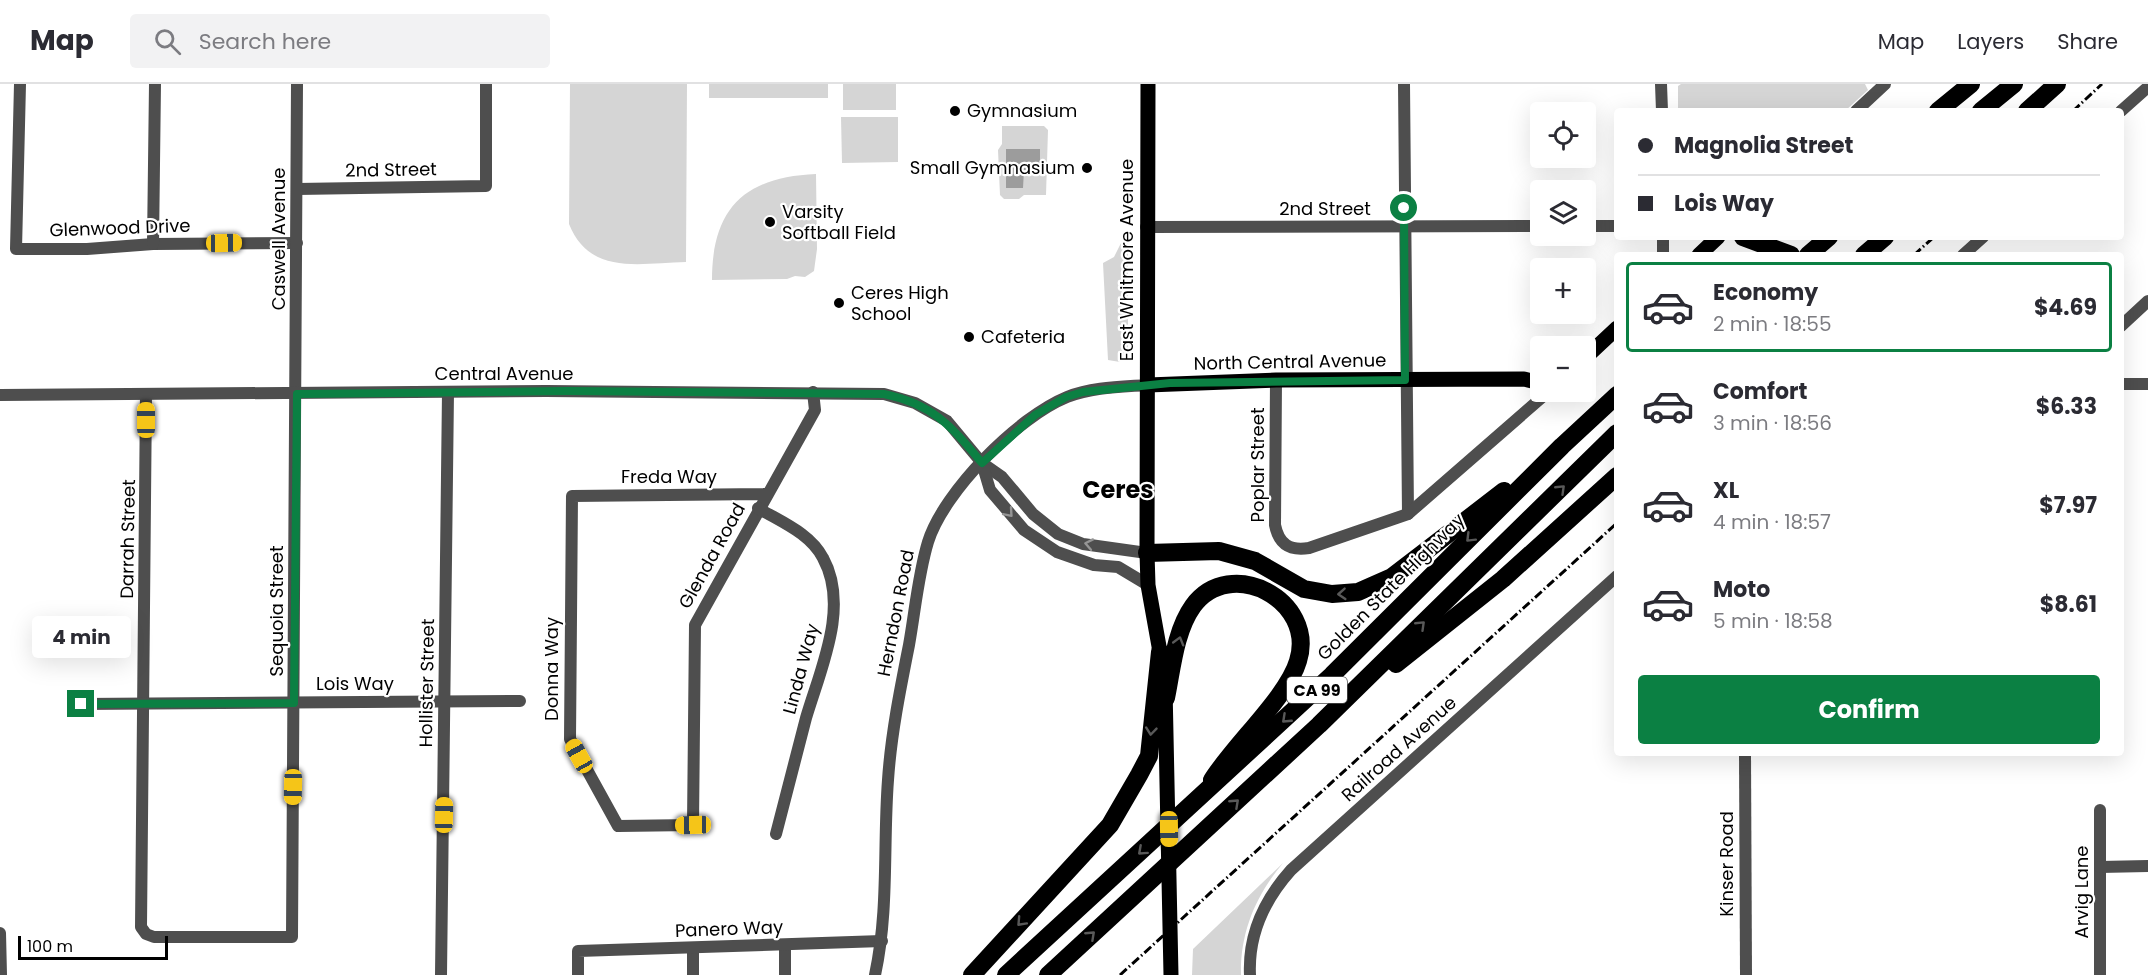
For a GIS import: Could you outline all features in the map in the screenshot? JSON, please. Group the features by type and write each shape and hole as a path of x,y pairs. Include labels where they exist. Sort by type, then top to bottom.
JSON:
{"highway":[{"path":"1942,108 1969,84"},
{"path":"1985,108 2014,84"},
{"path":"2030,108 2057,84"},
{"path":"1751,240 1783,252"},
{"path":"1769,252 1783,240"},
{"path":"1811,252 1825,240"},
{"path":"1868,252 1882,240"},
{"name":"Golden State Highway","path":"1006,975 1199,800 1332,675 1562,446 1614,398"},
{"name":"CA 99","path":"1048,975 1319,725 1614,436"},
{"path":"1147,553 1219,551 1255,561 1304,589 1332,594 1358,592 1392,577 1562,446"},
{"path":"1319,725 1503,579 1614,479"},
{"path":"1166,698 1184,624 1199,598 1234,584 1247,585 1264,589 1289,609 1299,630 1300,644 1296,670 1228,754 1199,800"},
{"path":"972,975 1110,825 1134,785 1149,756 1160,651"}],"main road":[{"name":"East Whitmore Avenue","path":"1148,84 1147,553 1148,585 1166,698 1171,975"},
{"path":"1701,252 1715,240"},
{"path":"1596,348 1614,331"},
{"name":"North Central Avenue","path":"1148,385 1276,380 1530,380"}],"street":[{"name":"Glenwood Drive","path":"20,84 16,249 87,249 153,244 297,243"},
{"path":"153,244 155,84"},
{"name":"Caswell Avenue","path":"297,84 297,394"},
{"name":"2nd Street","path":"297,189 486,186 486,84"},
{"path":"1404,84 1408,514"},
{"path":"1661,84 1662,108"},
{"path":"1859,108 1885,84"},
{"path":"2124,108 2148,87"},
{"name":"2nd Street","path":"1146,227 1530,226"},
{"path":"1596,226 1614,226"},
{"path":"1966,252 1980,240"},
{"path":"2124,323 2148,301"},
{"name":"Poplar Street","path":"1276,380 1275,525 1278,537 1287,547 1295,550 1310,548 1408,514"},
{"path":"2124,384 2148,384"},
{"name":"Herndon Road","path":"875,975 882,941 886,898 889,771 898,699 928,541 949,501 982,463 1017,429 1066,397 1103,388 1148,385"},
{"name":"Central Avenue","path":"0,395 448,392 884,394 915,403 947,421 982,463"},
{"name":"Hollister Street","path":"441,975 448,392"},
{"name":"Glenda Road","path":"693,825 695,625 758,508 815,410 813,392"},
{"name":"Darrah Street","path":"146,394 140,892 141,927 146,934"},
{"name":"Sequoia Street","path":"146,934 154,937 292,937 297,394"},
{"path":"1408,514 1537,402"},
{"path":"982,463 1002,477 1033,514 1058,534 1083,544 1147,553"},
{"path":"982,463 990,490 1024,530 1057,552 1094,565 1118,567 1148,585"},
{"name":"Freda Way","path":"572,496 766,494"},
{"name":"Donna Way","path":"572,496 570,739 618,826 693,825"},
{"name":"Linda Way","path":"758,508 802,534 816,548 829,570 832,593 831,640 776,834"},
{"name":"Railroad Avenue","path":"1250,975 1252,943 1258,922 1267,902 1284,878 1614,579"},
{"name":"Lois Way","path":"81,704 520,701"},
{"name":"Kinser Road","path":"1745,756 1746,975"},
{"name":"Arvig Lane","path":"2100,810 2100,975"},
{"path":"2100,867 2148,866"},
{"path":"0,933 1,975"},
{"name":"Panero Way","path":"578,975 578,951 785,946 882,941"},
{"path":"785,946 785,975"},
{"path":"693,949 693,975"}],"shaded area":[{"path":"570,84 687,84 686,262 618,263 590,252 578,241 569,224"},
{"path":"709,84 828,84 828,98 709,98"},
{"path":"843,84 896,84 896,110 843,110"},
{"path":"1681,84 1865,84 1868,90 1848,108 1678,108 1678,86"},
{"path":"841,117 898,117 898,162 842,163"},
{"path":"1002,126 1044,126 1048,130 1046,195 1024,195 1019,199 1004,199 1000,195 998,150 1002,144"},
{"path":"1006,149 1040,149 1040,170 1024,170 1023,188 1006,188"},
{"name":"Varsity Softball Field","path":"816,174 817,249 814,271 805,277 795,276 787,279 712,280 718,233 726,216 737,201 752,190 770,182 791,176"},
{"path":"1125,235 1128,235 1128,356 1120,362 1108,360 1103,263 1114,257"},
{"path":"1283,863 1265,888 1252,915 1243,944 1241,975 1192,975 1193,949"}],"railway":[{"path":"2076,108 2102,84"},
{"path":"1917,252 1931,240"},
{"path":"1120,975 1614,526"}],"place":[{"name":"Gymnasium","path":"955,111"},
{"name":"Small Gymnasium","path":"1087,168"},
{"name":"Varsity Softball Field","path":"770,222"},
{"name":"Ceres High School","path":"839,303"},
{"name":"Cafeteria","path":"969,337"}],"district":[{"name":"Ceres","path":"1118,490"}],"route":[{"path":"81,704 294,703 297,394 568,391 884,394 915,403 947,421 982,463 1017,429 1051,405 1066,397 1103,388 1170,383 1276,380 1405,380 1404,208"}]}
